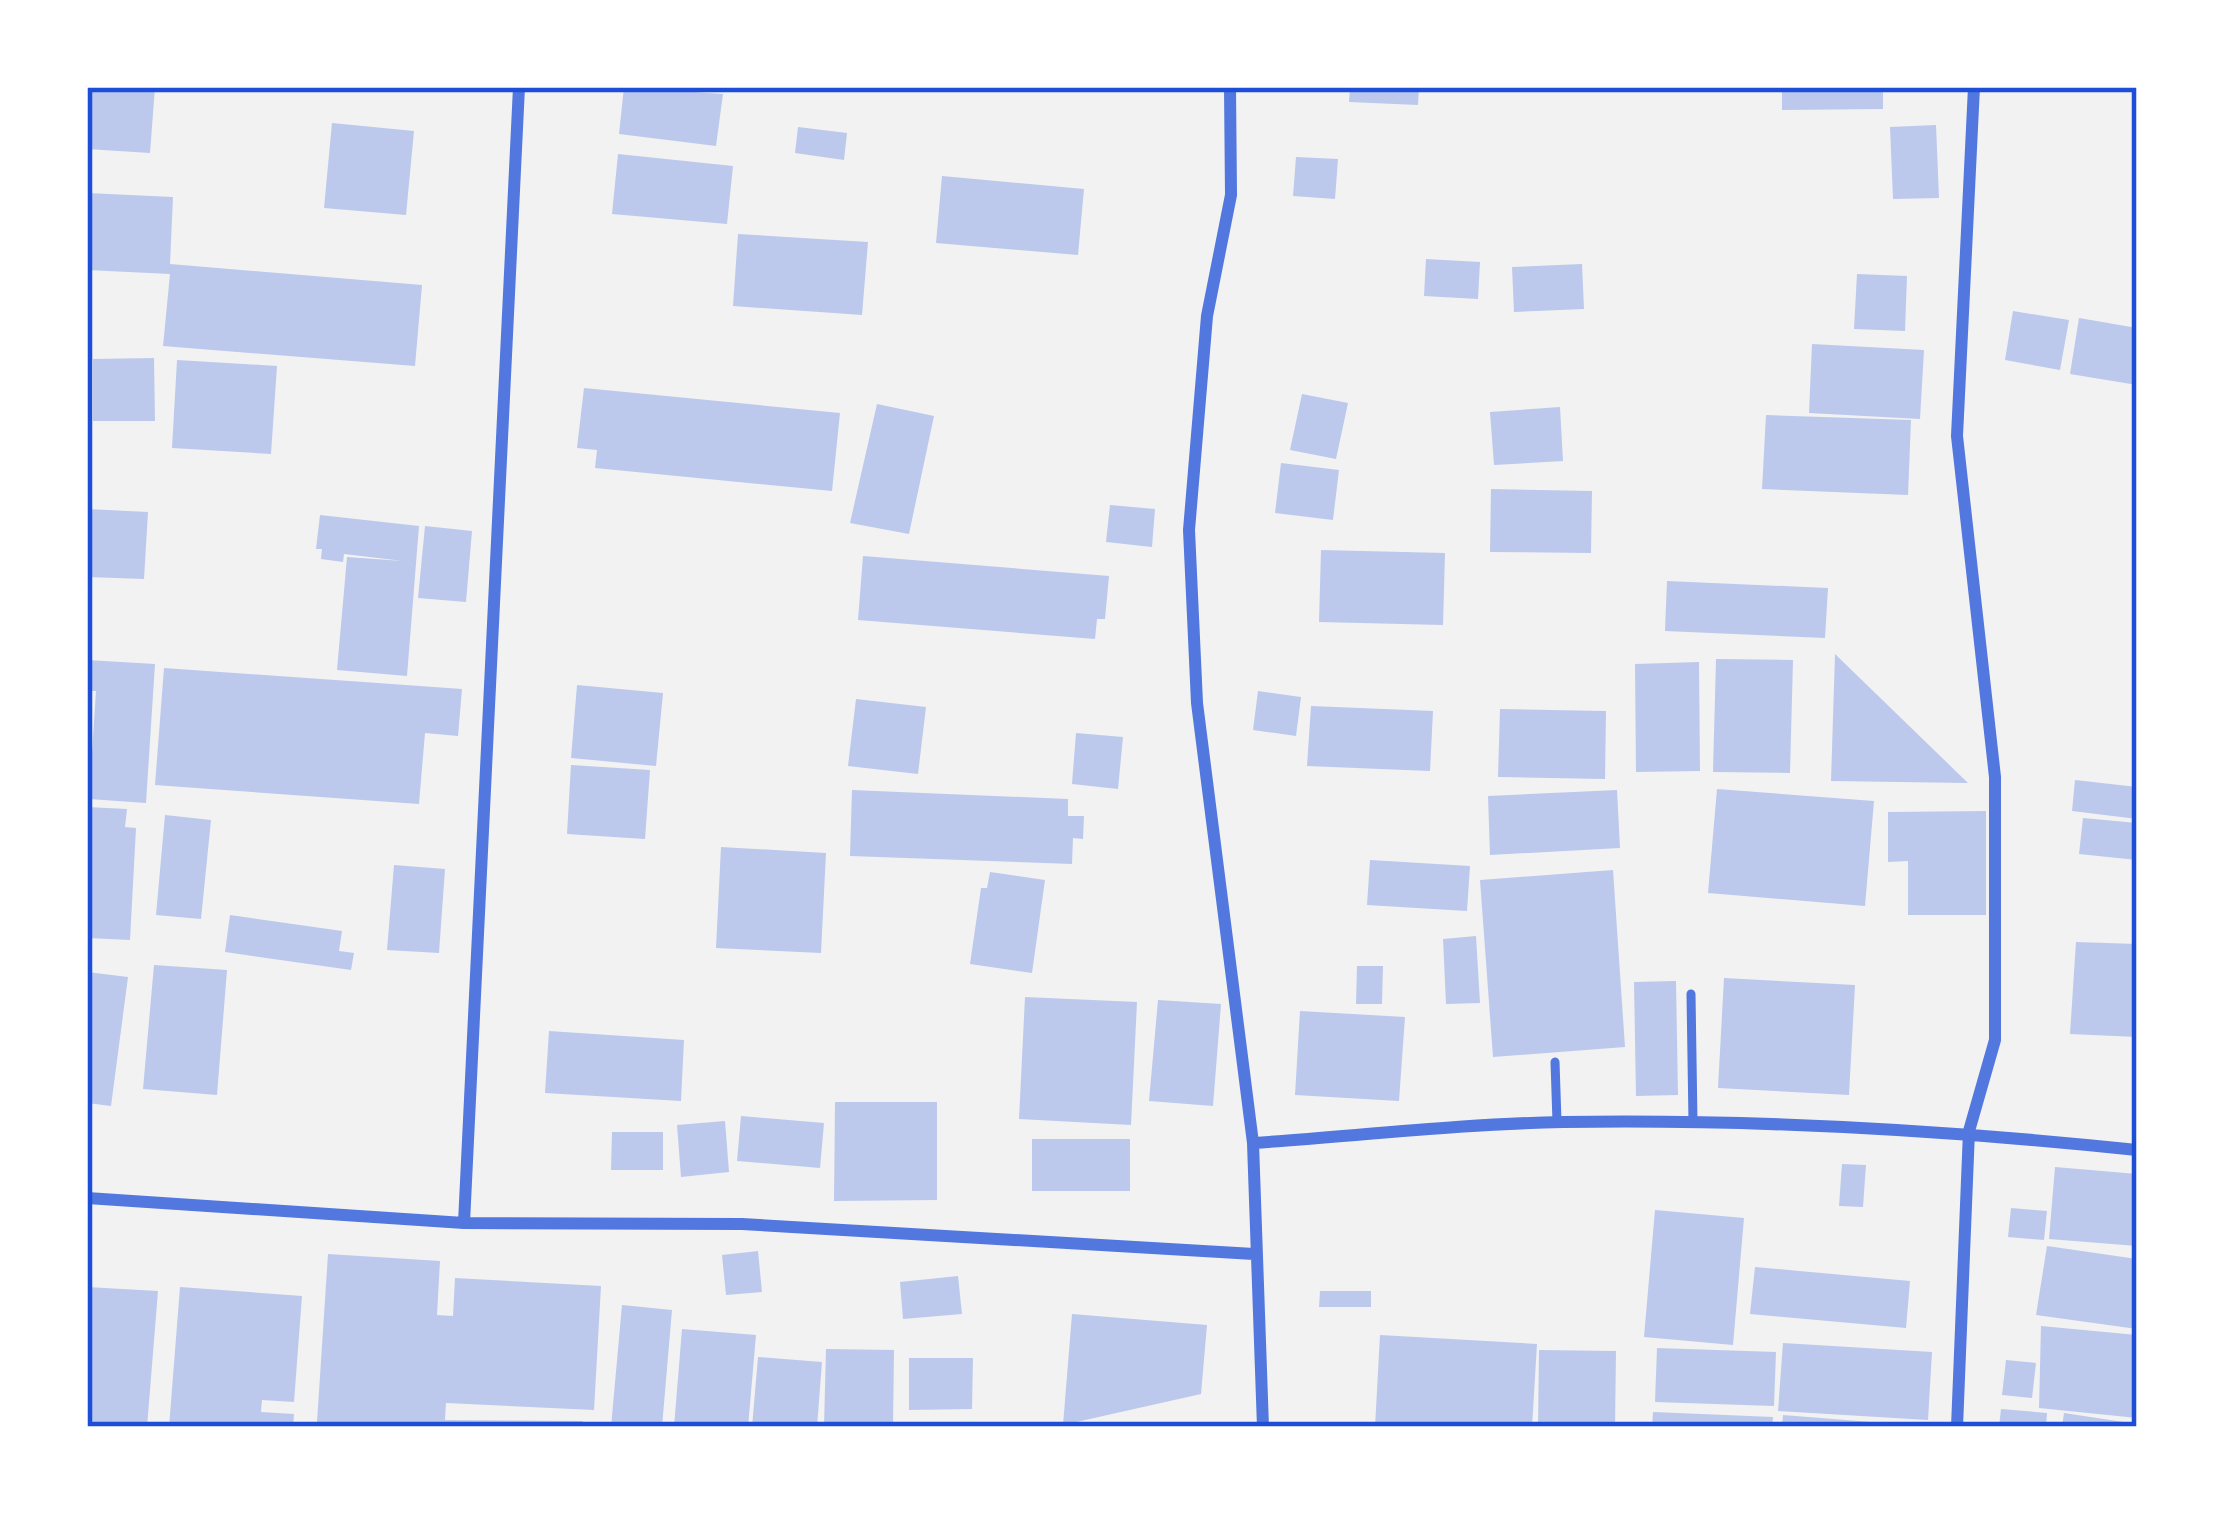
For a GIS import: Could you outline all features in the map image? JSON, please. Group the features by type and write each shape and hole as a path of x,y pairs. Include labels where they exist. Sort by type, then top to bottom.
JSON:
{"street":[{"path":"464,1222 519,87"},
{"path":"1230,87 1231,195 1207,316 1189,530 1197,703 1253,1143 1263,1427"},
{"path":"1957,1427 1969,1131 1995,1040 1995,776 1958,436 1974,87"},
{"path":"1253,1143 1557,1122 1694,1122 1969,1131 2137,1150"},
{"path":"87,1198 464,1222 742,1224 1254,1254"}],"lane":[{"path":"1691,994 1694,1122"},
{"path":"1556,1062 1557,1122"}],"building":[{"path":"87,87 155,87 150,153 87,149"},
{"path":"624,87 723,94 716,146 619,134"},
{"path":"1350,87 1419,87 1418,105 1349,102"},
{"path":"1782,87 1883,87 1883,109 1782,110"},
{"path":"332,123 414,131 406,215 324,208"},
{"path":"1936,125 1939,198 1893,199 1890,127"},
{"path":"798,127 847,133 844,160 795,153"},
{"path":"618,154 733,166 727,224 612,214"},
{"path":"1296,157 1338,159 1335,199 1293,196"},
{"path":"942,176 1084,189 1078,255 936,243"},
{"path":"87,193 173,197 170,264 422,285 415,366 163,346 170,274 87,270"},
{"path":"738,234 868,242 862,315 733,306"},
{"path":"1426,259 1480,262 1478,299 1424,296"},
{"path":"1582,264 1584,309 1514,312 1512,267"},
{"path":"1857,274 1907,276 1905,331 1854,329"},
{"path":"2013,311 2069,320 2060,370 2005,360"},
{"path":"2079,318 2137,328 2137,385 2070,374"},
{"path":"1812,344 1924,350 1920,419 1809,413"},
{"path":"154,358 155,421 93,421 93,359"},
{"path":"177,360 277,366 271,454 172,448"},
{"path":"584,388 840,413 832,491 595,468 597,450 577,448"},
{"path":"1302,394 1348,403 1336,459 1290,450"},
{"path":"877,404 934,416 909,534 850,523"},
{"path":"1560,407 1563,461 1494,465 1490,412"},
{"path":"1766,415 1911,420 1908,495 1762,489"},
{"path":"1281,463 1339,470 1333,520 1275,513"},
{"path":"1491,489 1592,491 1591,553 1490,552"},
{"path":"1110,505 1155,509 1152,547 1106,542"},
{"path":"87,509 148,512 144,579 87,577"},
{"path":"320,515 419,526 407,676 337,670 347,557 403,561 344,554 343,562 321,559 322,549 316,549"},
{"path":"425,526 472,531 466,602 418,598"},
{"path":"1321,550 1445,553 1443,625 1319,622"},
{"path":"863,556 1109,576 1105,619 1097,619 1095,639 858,620"},
{"path":"1667,581 1828,588 1825,638 1665,631"},
{"path":"1835,654 1968,783 1831,781"},
{"path":"1716,659 1793,660 1790,773 1713,772"},
{"path":"87,660 155,664 146,803 89,799 96,691 87,691"},
{"path":"1699,662 1700,771 1636,772 1635,664"},
{"path":"164,668 462,689 458,736 425,733 419,804 155,785"},
{"path":"577,685 663,693 656,766 571,758"},
{"path":"1258,691 1301,697 1296,736 1253,730"},
{"path":"856,699 926,707 918,774 848,766"},
{"path":"1311,706 1433,711 1430,771 1307,766"},
{"path":"1500,709 1606,711 1605,779 1498,777"},
{"path":"1076,733 1123,737 1118,789 1072,784"},
{"path":"571,765 650,770 645,839 567,834"},
{"path":"2075,780 2137,787 2137,819 2072,811"},
{"path":"1717,789 1874,801 1865,906 1708,893"},
{"path":"852,790 1068,799 1068,816 1084,816 1083,839 1073,838 1072,864 850,856"},
{"path":"1617,790 1620,848 1490,855 1488,796"},
{"path":"87,807 127,809 125,827 136,828 130,940 87,938"},
{"path":"1986,811 1986,915 1908,915 1908,861 1888,862 1888,812"},
{"path":"165,815 211,820 201,919 156,915"},
{"path":"2083,818 2137,823 2137,860 2079,854"},
{"path":"721,847 826,853 821,953 716,948"},
{"path":"1370,860 1470,866 1467,911 1367,905"},
{"path":"394,865 445,869 439,953 387,950"},
{"path":"1613,870 1625,1047 1493,1057 1480,880"},
{"path":"990,872 1045,880 1032,973 970,964 981,888 987,888"},
{"path":"230,915 342,931 339,951 354,953 351,970 225,952"},
{"path":"1476,936 1480,1003 1446,1004 1443,939"},
{"path":"2076,942 2137,944 2137,1037 2070,1034"},
{"path":"154,965 227,970 217,1095 143,1089"},
{"path":"1357,966 1383,966 1382,1004 1356,1004"},
{"path":"87,972 128,977 111,1106 87,1103"},
{"path":"1724,978 1855,985 1849,1095 1718,1088"},
{"path":"1676,981 1678,1095 1636,1096 1634,982"},
{"path":"1025,997 1137,1002 1131,1125 1019,1119"},
{"path":"1158,1000 1221,1004 1213,1106 1149,1101"},
{"path":"1300,1011 1405,1017 1399,1101 1295,1095"},
{"path":"549,1031 684,1040 681,1101 545,1093"},
{"path":"835,1102 937,1102 937,1200 834,1201"},
{"path":"741,1116 824,1123 820,1168 737,1161"},
{"path":"725,1121 729,1172 681,1177 677,1125"},
{"path":"612,1132 663,1132 663,1170 611,1170"},
{"path":"1032,1139 1130,1139 1130,1191 1032,1191"},
{"path":"1842,1164 1866,1165 1863,1207 1839,1206"},
{"path":"2055,1167 2137,1174 2137,1246 2049,1239"},
{"path":"2011,1208 2047,1211 2044,1240 2008,1237"},
{"path":"1655,1210 1744,1218 1733,1345 1644,1337"},
{"path":"2047,1246 2137,1259 2137,1329 2036,1315"},
{"path":"758,1251 762,1292 726,1295 722,1255"},
{"path":"328,1254 440,1261 437,1315 453,1316 455,1278 601,1286 594,1410 446,1403 445,1420 583,1421 583,1427 332,1427 333,1422 317,1422"},
{"path":"1755,1267 1910,1281 1906,1328 1750,1314"},
{"path":"958,1276 962,1314 903,1319 900,1282"},
{"path":"87,1287 158,1291 147,1427 87,1427"},
{"path":"180,1287 302,1296 294,1402 262,1400 261,1412 294,1414 293,1427 169,1427"},
{"path":"1320,1291 1371,1291 1371,1307 1319,1307"},
{"path":"622,1305 672,1310 662,1427 611,1427"},
{"path":"1072,1314 1207,1325 1201,1394 1063,1425"},
{"path":"2041,1326 2137,1335 2137,1418 2039,1408"},
{"path":"682,1329 756,1335 748,1427 674,1427"},
{"path":"1380,1335 1537,1344 1532,1427 1375,1427"},
{"path":"1783,1343 1932,1352 1928,1420 1778,1411"},
{"path":"1657,1348 1776,1352 1774,1406 1655,1402"},
{"path":"826,1349 894,1350 893,1427 824,1427"},
{"path":"1539,1350 1616,1351 1615,1427 1538,1427"},
{"path":"758,1357 822,1362 817,1427 752,1427"},
{"path":"909,1358 973,1358 972,1409 909,1410"},
{"path":"2006,1360 2036,1363 2032,1398 2002,1395"},
{"path":"2001,1409 2047,1413 2046,1427 1999,1427"},
{"path":"1653,1412 1773,1417 1772,1427 1652,1427"},
{"path":"2064,1413 2137,1424 2137,1427 2062,1427"},
{"path":"1783,1415 1896,1424 1896,1427 1782,1427"}]}
